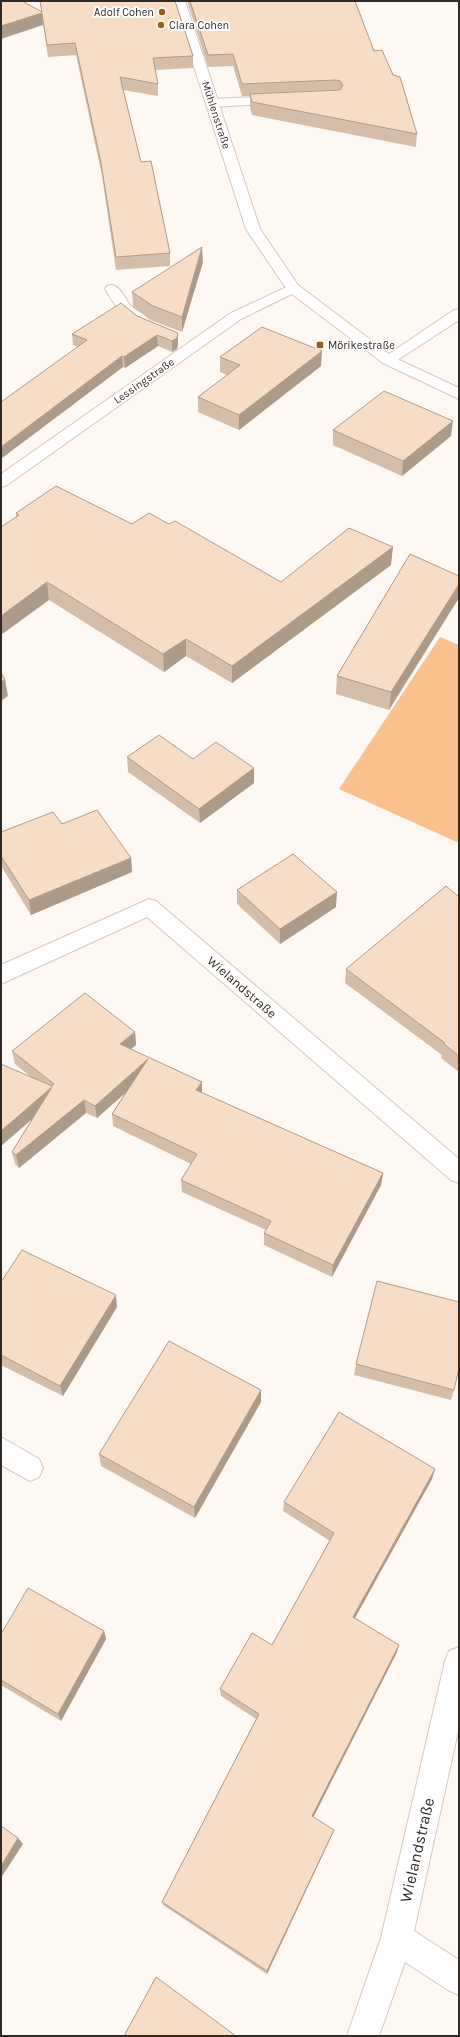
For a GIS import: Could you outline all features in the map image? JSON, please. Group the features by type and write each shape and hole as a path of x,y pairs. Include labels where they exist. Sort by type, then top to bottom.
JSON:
{"street":[{"name":"Mühlenstraße","path":"180,1 253,229 293,288 388,360 459,394"},
{"path":"212,103 289,100"},
{"name":"Lessingstraße","path":"1,482 236,316 293,288"},
{"path":"112,289 120,303 132,316 159,330"},
{"path":"388,360 459,313"},
{"path":"182,339 196,344"},
{"name":"Wielandstraße","path":"1,975 149,907 459,1173"},
{"path":"1,1450 30,1468"},
{"name":"Wielandstraße","path":"363,2036 397,1938 459,1660"},
{"path":"397,1938 459,1979"}],"shaded area":[{"path":"440,637 459,645 459,843 339,789"}],"building":[{"path":"1,1 22,1 42,12 40,1 175,1 193,56 153,58 158,84 120,77 141,162 151,161 170,253 116,257 101,163 75,43 47,45 42,13 1,26"},
{"path":"190,1 355,1 374,51 382,50 393,75 400,77 417,134 252,102 250,94 340,90 343,85 340,81 336,80 242,84 233,54 208,55"},
{"path":"202,247 182,317 153,306 132,292"},
{"path":"121,303 137,316 178,333 177,338 172,341 157,335 124,357 122,356 1,447 1,402 87,340 72,334"},
{"path":"262,327 322,351 239,415 198,397 240,365 220,357"},
{"path":"384,391 453,421 403,461 333,430"},
{"path":"56,486 132,524 149,513 169,524 175,521 281,582 349,528 393,547 232,666 186,639 163,654 47,582 1,616 1,527 19,515 16,513"},
{"path":"410,554 459,576 459,584 391,692 337,676"},
{"path":"1,673 5,679 1,682"},
{"path":"159,735 193,759 216,742 254,768 199,809 127,757"},
{"path":"97,810 131,858 29,900 1,856 1,832 53,812 62,824"},
{"path":"293,854 337,892 280,929 237,890"},
{"path":"446,886 458,896 459,895 459,1056 444,1044 445,1043 346,969"},
{"path":"85,993 135,1032 120,1044 202,1082 196,1090 383,1173 333,1265 264,1233 271,1221 181,1180 197,1154 112,1114 148,1059 95,1106 84,1100 16,1155 12,1152 52,1087 1,1131 1,1064 52,1086 54,1084 12,1051"},
{"path":"22,1250 116,1295 60,1386 1,1355 1,1282"},
{"path":"377,1281 459,1302 459,1368 454,1390 356,1364"},
{"path":"169,1341 261,1390 194,1507 99,1454"},
{"path":"339,1412 435,1469 353,1617 399,1645 312,1816 334,1830 267,1971 162,1902 259,1714 220,1689 252,1633 272,1645 334,1533 284,1502"},
{"path":"28,1588 104,1631 58,1714 1,1680 1,1634"},
{"path":"1,1826 18,1838 1,1866"},
{"path":"156,1977 236,2036 124,2036"}],"place":[{"name":"Adolf Cohen","path":"162,12"},
{"name":"Clara Cohen","path":"161,25"},
{"name":"Mörikestraße","path":"320,345"}]}
